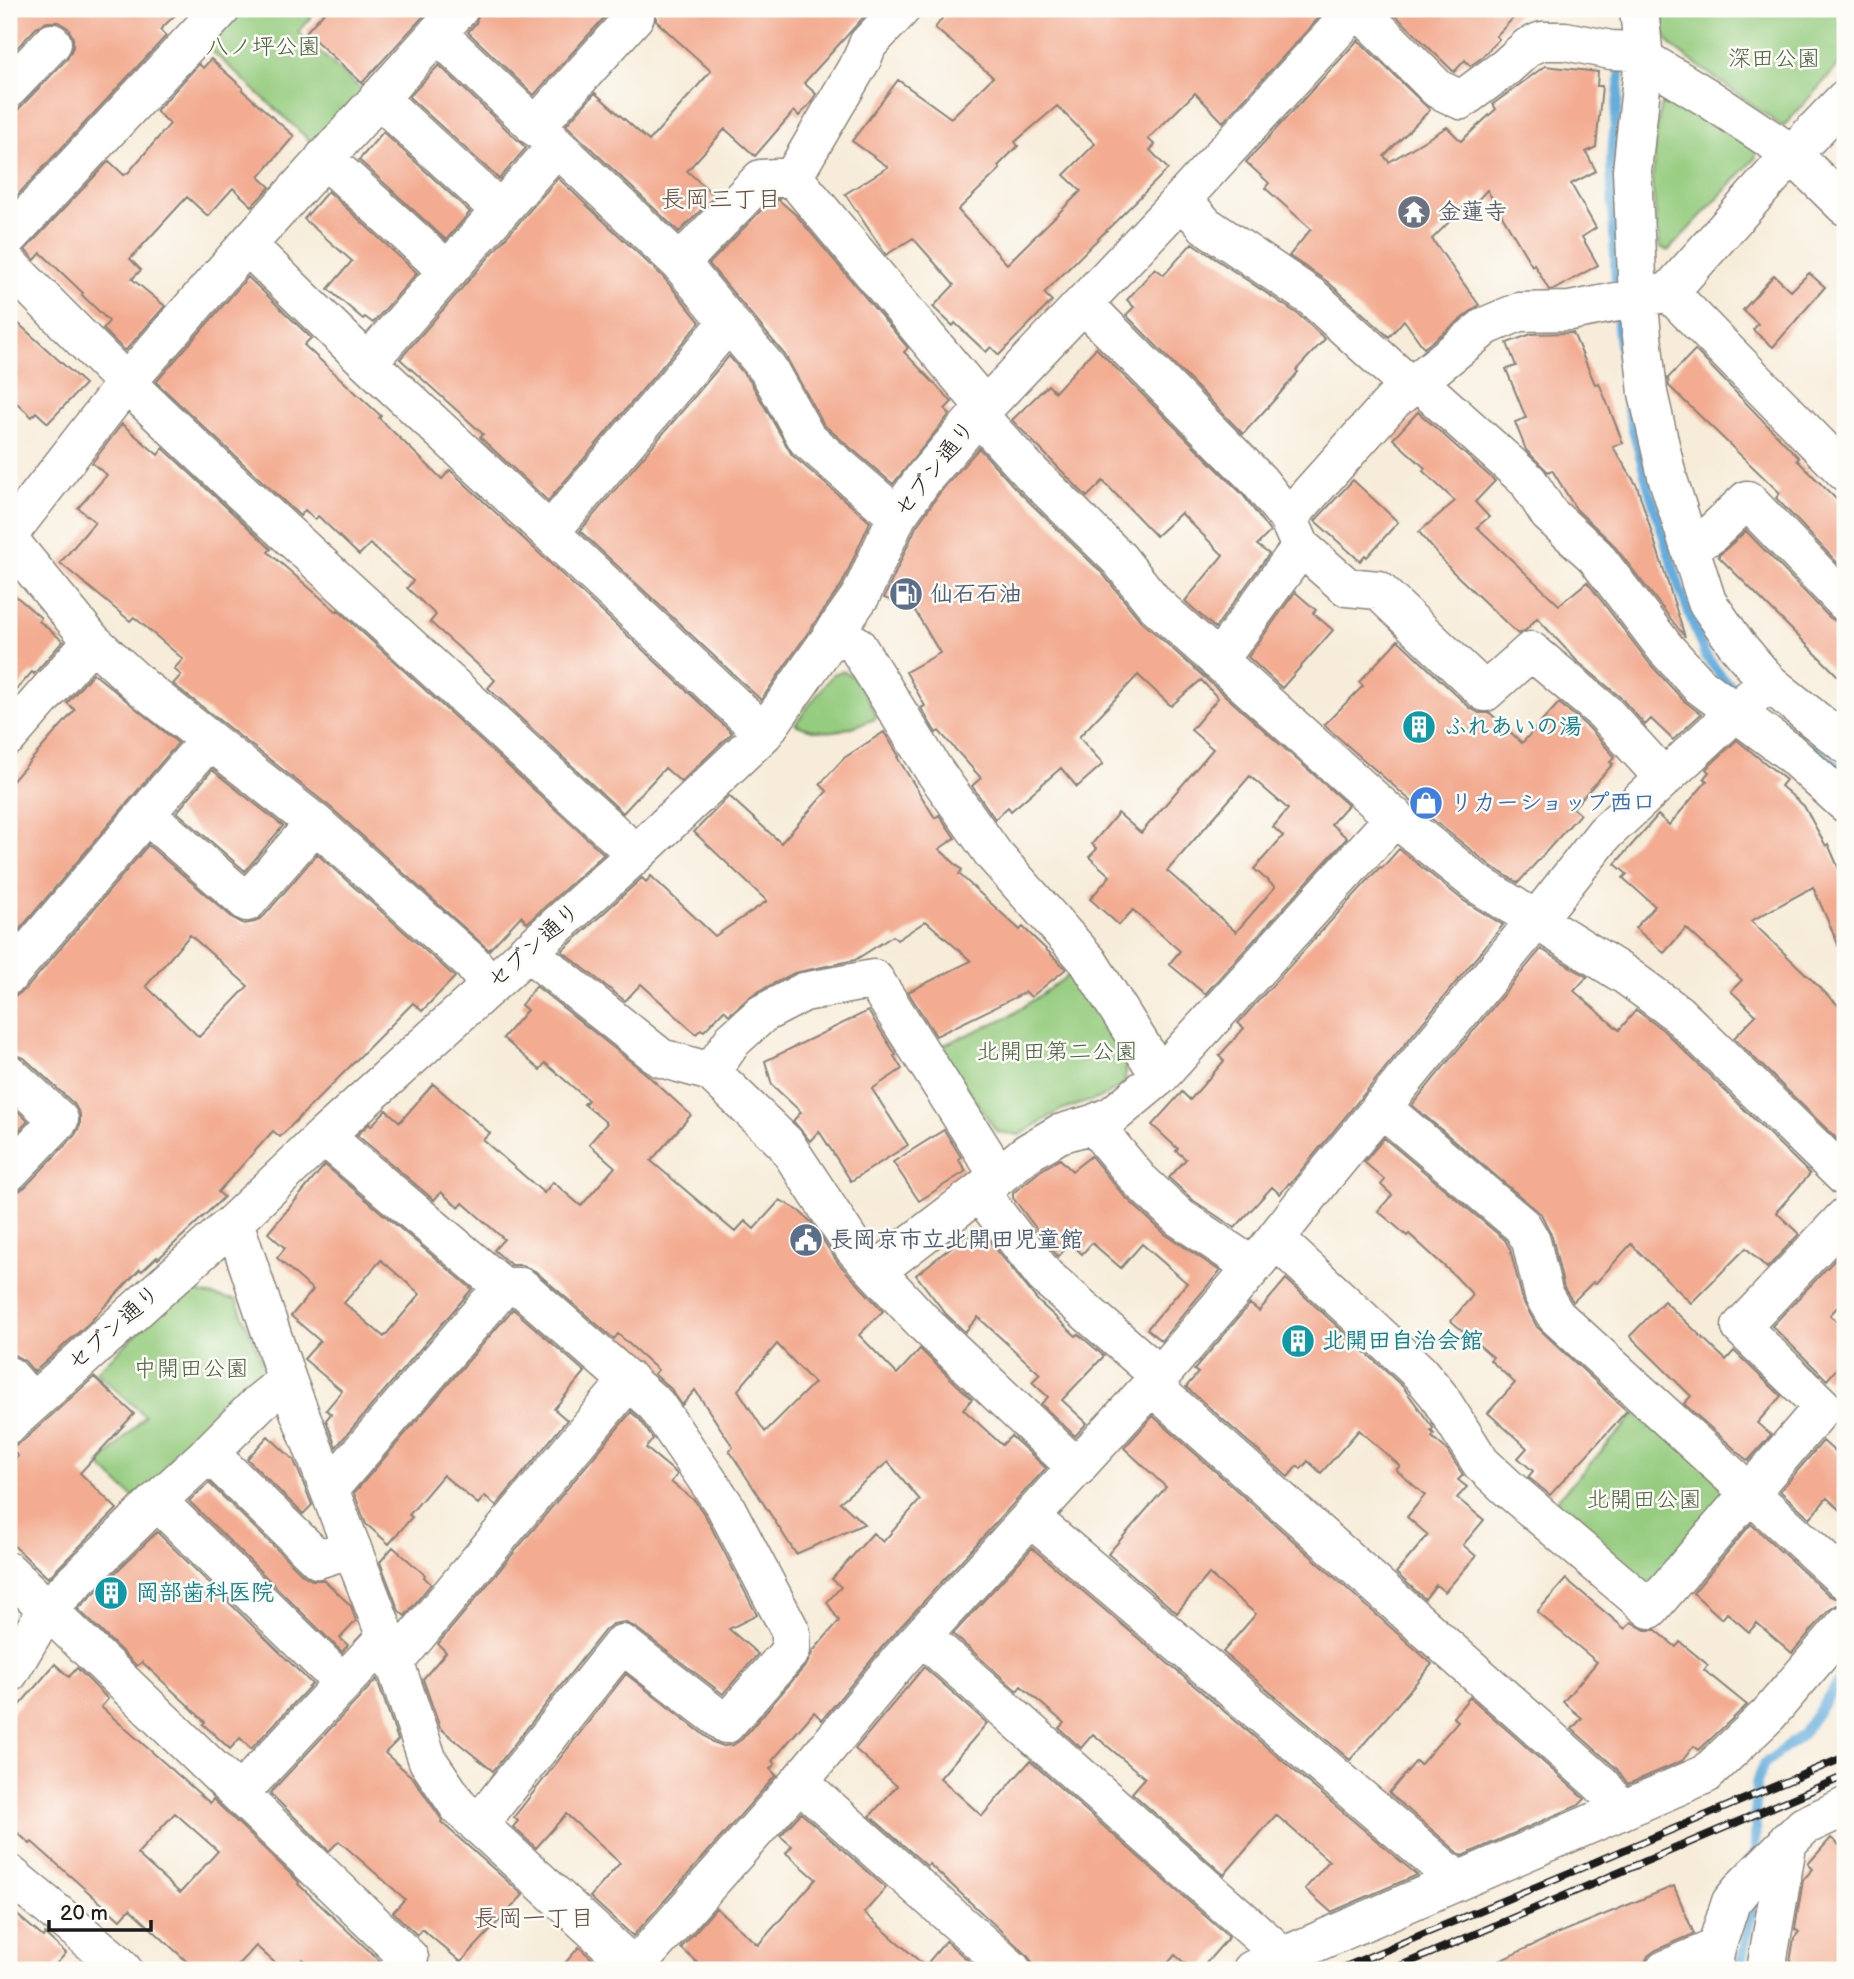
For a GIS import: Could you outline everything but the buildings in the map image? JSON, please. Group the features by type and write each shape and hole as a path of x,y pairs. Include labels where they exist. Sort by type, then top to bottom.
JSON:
{"street":[{"path":"9,236 221,9"},
{"path":"793,177 862,59 863,26 901,9"},
{"path":"1357,9 1438,89 1461,100 1528,47 1542,41 1565,41 1628,53 1708,98 1791,154 1845,206"},
{"name":"セブン通り","path":"17,1401 234,1222 324,1136 636,854 764,733 860,595 897,516 924,478 981,411 1182,200 1357,9"},
{"path":"1639,9 1628,53 1634,298 1648,393 1667,476 1707,602 1737,645 1752,698 1788,751 1845,803"},
{"path":"368,362 500,211 545,137 635,16"},
{"path":"9,534 126,383 448,21 545,137 680,264 768,369 807,439 897,516"},
{"path":"9,88 52,43"},
{"path":"379,98 500,211"},
{"path":"1218,661 1295,532 1394,401 1486,326 1519,312 1570,311 1634,298 1791,154 1845,99"},
{"path":"324,158 448,271"},
{"path":"680,264 761,179 793,177"},
{"path":"793,177 1030,472 1119,559 1155,604 1395,817 1478,884 1625,975 1677,1013 1845,1177"},
{"path":"1182,200 1205,225 1313,298 1528,481 1549,514 1595,556 1666,649 1699,685 1752,698 1845,744"},
{"path":"247,245 764,733"},
{"path":"9,265 126,383 636,854"},
{"path":"1634,298 1845,472"},
{"path":"1084,304 1259,481 1295,532 1348,587 1378,590 1485,692 1531,651 1604,712 1664,778"},
{"path":"550,532 728,323"},
{"path":"1689,543 1709,536 1747,500 1845,602"},
{"path":"9,540 92,641 143,688 314,823 472,963 490,986"},
{"path":"836,629 857,646 933,769 994,855 1088,961 1160,1076"},
{"path":"9,736 92,641"},
{"path":"234,1222 287,1380 352,1548 428,1760 458,1807 635,1969 799,1782 922,1636 1156,1381 1264,1253 1605,834 1752,698"},
{"path":"9,975 208,741"},
{"path":"146,814 247,902 314,823"},
{"path":"876,1271 1027,1153 1059,1134 1113,1115 1160,1076 1395,817"},
{"path":"527,951 661,1058 712,1072 785,1143 854,1248 927,1325 1077,1468"},
{"path":"712,1072 733,1040 762,1014 804,992 874,979 989,1184 1045,1276 1156,1381 1602,1785 1621,1811"},
{"path":"9,1074 59,1120 9,1172"},
{"path":"1381,1107 1522,1226 1531,1241 1544,1296 1556,1315 1845,1580"},
{"path":"1093,1124 1139,1180 1180,1218 1264,1253 1419,1372 1438,1395 1481,1463 1650,1609 1823,1407 1741,1327 1845,1217"},
{"path":"324,1136 503,1287 521,1287 656,1405 724,1506 792,1632 791,1650 726,1724 622,1644 478,1825"},
{"path":"329,1489 503,1287"},
{"path":"9,1673 47,1609 259,1403 287,1380"},
{"path":"239,1794 343,1682 390,1651 629,1380"},
{"path":"209,1453 318,1559 352,1548"},
{"path":"157,1502 343,1682"},
{"path":"1031,1518 1457,1880"},
{"path":"9,1572 409,1958 398,1970"},
{"path":"922,1636 1268,1963 1706,1774 1768,1715 1845,1625"},
{"path":"799,1782 1012,1970"},
{"path":"1665,1970 1714,1959 1731,1902 1804,1826 1845,1807"},
{"path":"1766,1863 1766,1970"},
{"path":"9,1874 123,1970"}],"green space":[{"name":"八ノ坪公園","path":"235,9 319,9 298,32 366,94 318,148 203,43"},
{"name":"深田公園","path":"1663,9 1845,9 1845,58 1783,127 1671,46 1664,35"},
{"name":"深田公園","path":"1664,94 1756,150 1756,157 1668,251 1660,247 1652,185 1657,127"},
{"path":"842,671 855,678 877,718 836,731 816,731 795,724 833,674"},
{"name":"北開田第二公園","path":"1072,973 1127,1054 1125,1083 1100,1098 1061,1110 1020,1135 997,1132 939,1047 1010,1016"},
{"name":"中開田公園","path":"183,1290 236,1300 271,1381 139,1503 99,1465 145,1416 96,1372"},
{"name":"北開田公園","path":"1642,1407 1733,1495 1659,1582 1643,1583 1551,1506"}],"waterway":[{"path":"1622,57 1611,164 1618,326 1628,410 1680,589 1705,655 1731,686"},
{"path":"1811,747 1845,773"},
{"path":"1755,1860 1756,1783 1764,1764 1802,1735 1845,1673"},
{"path":"1740,1970 1755,1894"}],"railway":[{"path":"1338,1970 1845,1757"},
{"path":"1391,1970 1845,1776"}],"place":[{"name":"金蓮寺","path":"1414,212"},
{"name":"仙石石油","path":"906,594"},
{"name":"ふれあいの湯","path":"1419,727"},
{"name":"リカーショップ西口","path":"1426,803"},
{"name":"長岡京市立北開田児童館","path":"806,1240"},
{"name":"北開田自治会館","path":"1298,1341"},
{"name":"岡部歯科医院","path":"111,1593"}],"district":[{"name":"長岡三丁目","path":"721,199"},
{"name":"長岡一丁目","path":"534,1918"}]}
